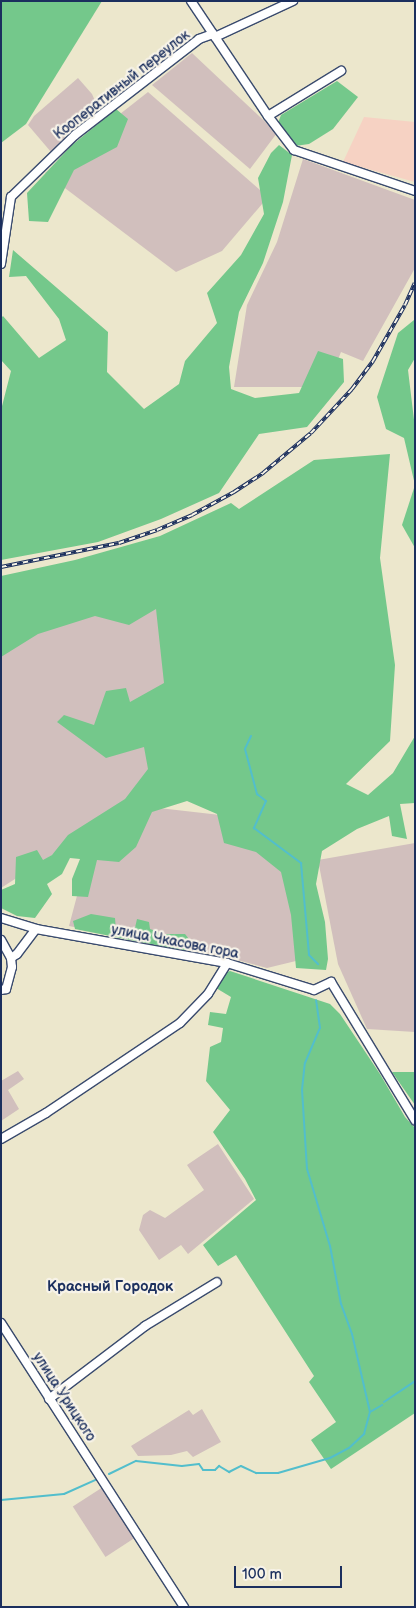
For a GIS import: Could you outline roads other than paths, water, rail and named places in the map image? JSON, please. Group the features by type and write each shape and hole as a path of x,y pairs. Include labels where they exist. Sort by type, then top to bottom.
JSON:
{"street":[{"path":"191,1 268,116 294,150 415,191"},
{"name":"Кооперативный переулок","path":"1,264 11,198 90,123 199,39 214,36 293,1"},
{"path":"268,116 340,72"},
{"name":"улица Чкасова гора","path":"1,918 36,929 226,963 314,990 331,982 415,1120"},
{"path":"11,958 17,954 36,929"},
{"path":"1,940 11,958 10,979 6,988 1,990"},
{"path":"1,1139 52,1109 180,1023 208,994 226,963"},
{"path":"49,1399 145,1326 217,1282"},
{"name":"улица Урицкого","path":"1,1323 184,1607"}],"waterway":[{"path":"251,736 245,749 257,794 266,801 254,828 301,863 309,955 318,964"},
{"path":"109,1474 136,1461 182,1466 199,1464 203,1470 215,1470 219,1466 229,1472 241,1466 256,1473 278,1473 330,1458 349,1448 364,1434 370,1412 352,1334 341,1304 330,1246 307,1169 302,1090 305,1063 320,1028 316,1000"},
{"path":"384,1402 415,1381"},
{"path":"370,1412 382,1405"},
{"path":"1,1500 64,1494 98,1479"}],"railway":[{"path":"1,567 119,543 157,530 192,515 234,492 263,473 311,433 352,389 373,361 405,305 415,283"}],"district":[{"name":"Красный Городок","path":"110,1287"}]}
